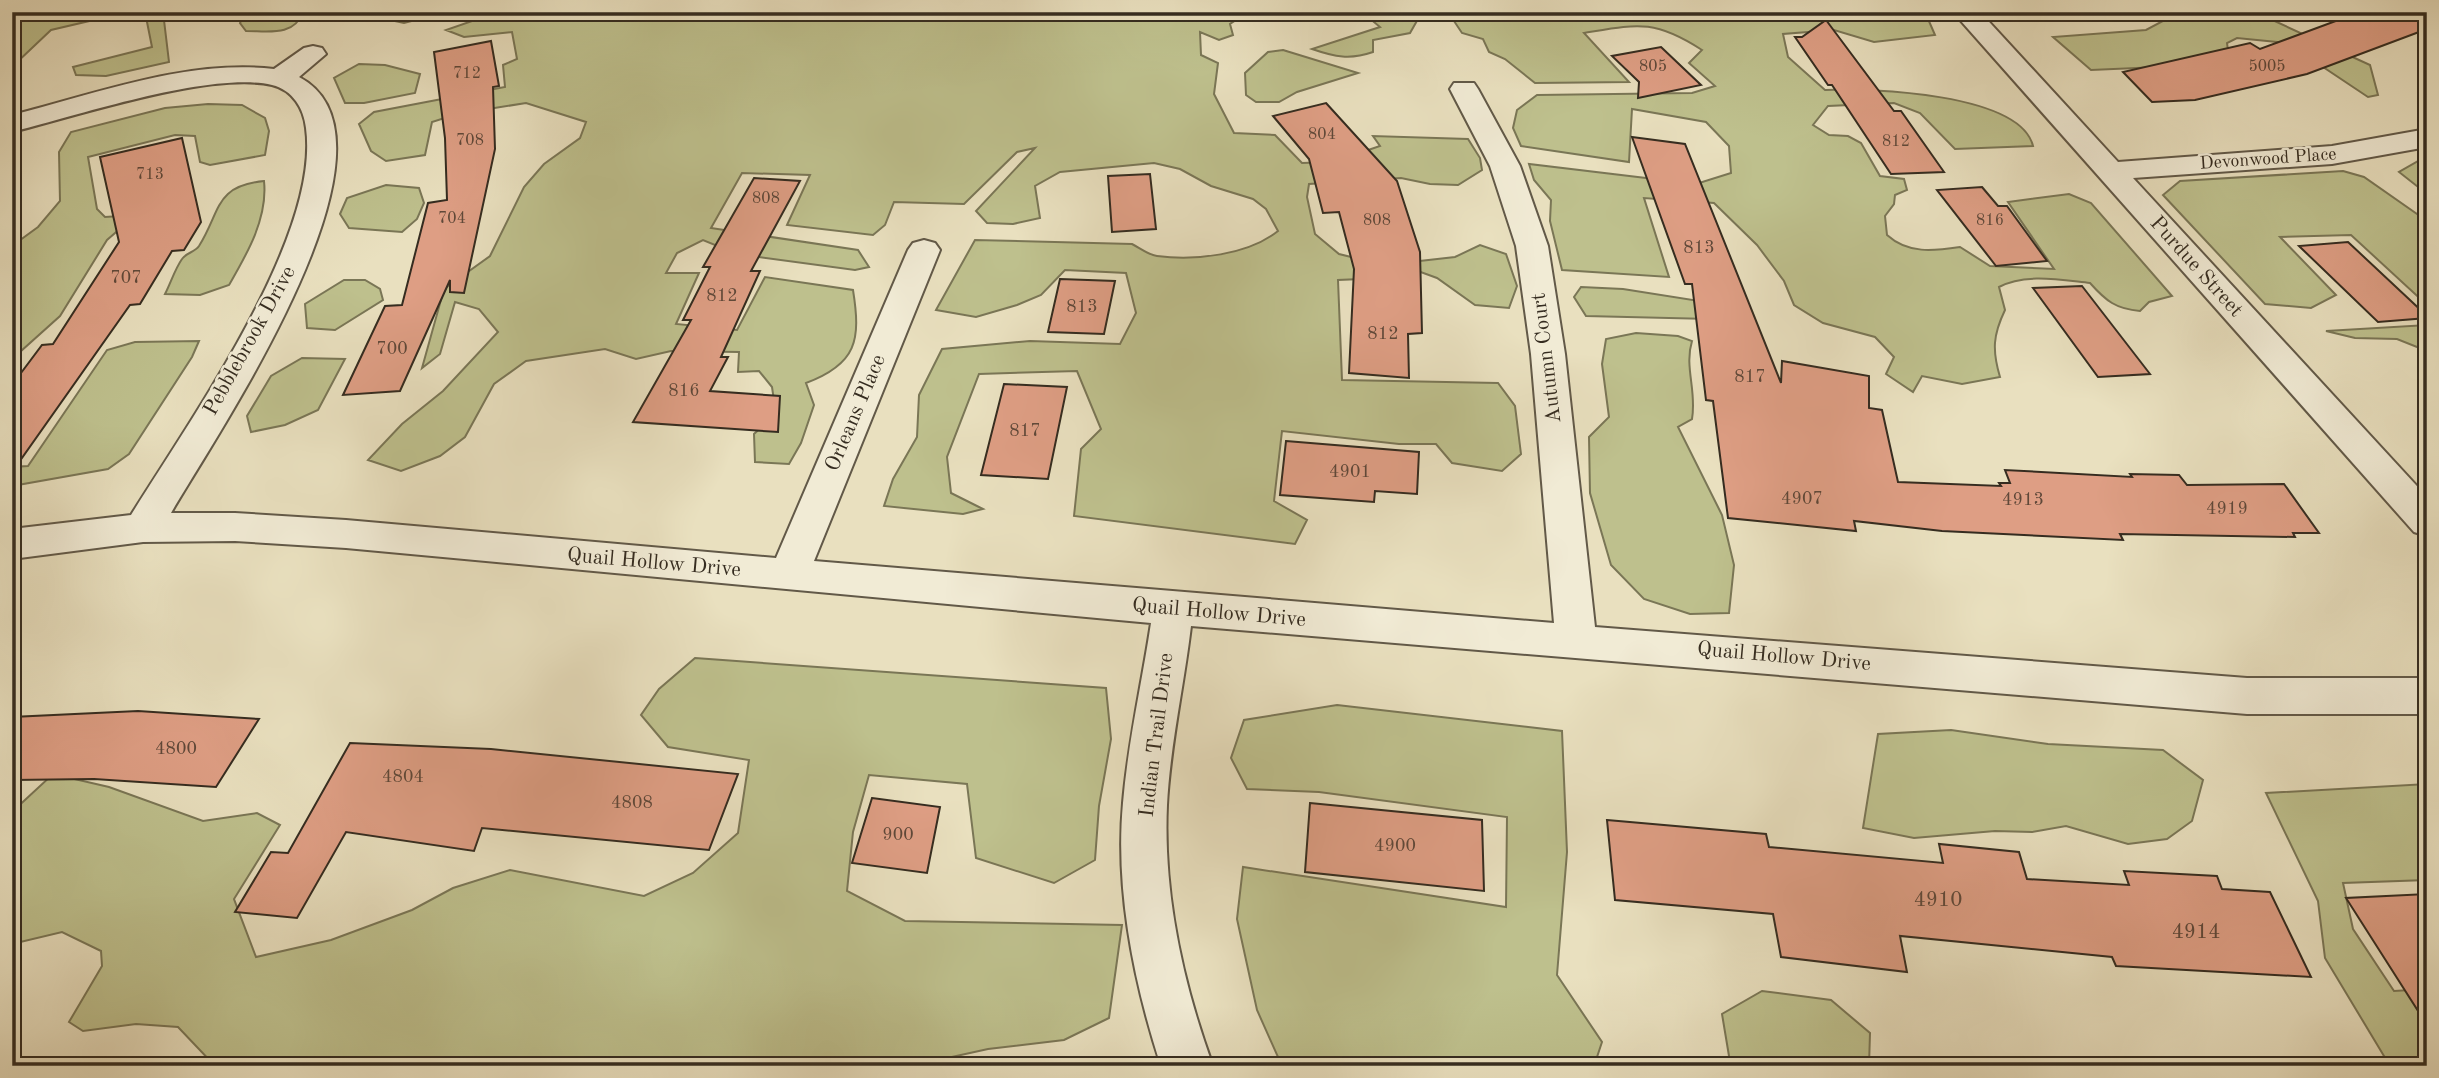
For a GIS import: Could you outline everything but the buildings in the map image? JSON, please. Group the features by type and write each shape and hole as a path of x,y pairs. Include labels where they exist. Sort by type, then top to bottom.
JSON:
{"street":[{"name":"Purdue Street","path":"1966,12 2427,522"},
{"path":"279,78 313,54"},
{"name":"Pebblebrook Drive","path":"12,124 182,84 256,75 279,78 297,86 309,97 322,130 318,186 310,224 275,305 143,528"},
{"name":"Autumn Court","path":"1464,89 1505,166 1532,246 1548,354 1576,640"},
{"name":"Devonwood Place","path":"2109,171 2332,155 2427,138"},
{"name":"Orleans Place","path":"788,576 924,250"},
{"name":"Quail Hollow Drive","path":"12,544 143,528 235,527 346,534 1174,609 2247,696 2427,696"},
{"name":"Indian Trail Drive","path":"1174,609 1145,806 1146,883 1177,1040 1187,1066"}],"green space":[{"path":"12,12 128,12 51,30 12,67"},
{"path":"145,12 163,12 169,62 106,76 76,75 73,67 152,47"},
{"path":"262,12 303,12 299,20 287,29 271,32 246,31 240,23 243,16"},
{"path":"368,12 432,12 435,15 404,23 367,15"},
{"path":"498,12 1248,12 1230,24 1233,35 1219,40 1200,32 1201,55 1218,63 1214,94 1234,133 1275,135 1302,163 1333,162 1380,146 1373,136 1468,139 1480,158 1482,170 1458,185 1430,184 1401,178 1309,184 1307,197 1315,234 1339,254 1384,265 1455,257 1480,245 1506,254 1517,286 1509,308 1475,305 1437,278 1418,271 1385,278 1338,280 1342,380 1498,383 1515,406 1521,454 1502,471 1452,463 1436,444 1399,444 1282,431 1274,501 1307,520 1295,544 1074,516 1081,449 1101,429 1077,371 979,374 947,457 951,493 983,509 963,514 884,506 893,479 917,437 919,395 942,349 1030,341 1120,344 1136,313 1126,273 1065,270 1041,295 1017,305 976,317 936,310 975,240 1132,244 1154,255 1188,258 1237,251 1278,231 1266,209 1253,199 1211,186 1180,169 1154,163 1060,172 1035,186 1040,218 1013,224 987,223 976,211 1035,148 1017,152 964,204 894,202 885,225 873,235 787,225 810,175 742,173 711,228 858,250 869,267 855,270 737,254 703,240 677,253 666,273 699,273 676,324 737,330 765,277 853,290 856,323 852,348 836,367 806,383 814,405 801,443 789,464 755,462 754,434 776,414 772,387 759,371 738,372 739,352 671,351 636,359 605,349 526,361 494,384 465,437 440,456 401,471 368,460 402,424 443,391 498,332 479,309 455,302 440,354 422,368 444,289 490,256 524,187 544,164 580,138 586,122 526,103 457,114 432,122 425,155 386,161 371,151 359,124 374,112 505,87 503,65 517,59 512,32 464,37 446,30"},
{"path":"1362,12 1422,12 1410,33 1373,40 1373,52 1342,56 1312,49 1380,27"},
{"path":"1448,12 1814,12 1840,18 1858,12 1925,12 1935,35 1874,42 1834,30 1783,34 1788,57 1825,90 1907,93 1973,104 2001,115 2022,128 2033,146 1955,149 1920,113 1894,103 1828,106 1813,125 1829,135 1848,136 1861,143 1880,176 1904,179 1907,190 1895,195 1894,204 1885,216 1887,235 1903,245 1921,250 1960,247 1990,266 2054,269 2008,202 2069,194 2091,203 2172,296 2149,302 2140,311 2112,303 2090,283 2032,279 2009,283 1999,287 2005,310 1995,343 2000,377 1962,384 1922,376 1913,392 1886,374 1894,357 1875,337 1823,323 1794,305 1784,281 1757,245 1714,203 1644,198 1669,277 1562,270 1550,221 1551,200 1534,180 1529,164 1696,184 1731,173 1729,146 1706,122 1632,109 1629,162 1521,146 1513,128 1517,110 1537,95 1692,93 1715,86 1689,63 1702,50 1671,33 1645,26 1584,33 1629,82 1535,83 1505,59 1489,52 1483,39 1462,33"},
{"path":"2155,12 2255,12 2370,65 2378,95 2368,97 2287,43 2237,38 2227,43 2228,50 2182,66 2091,70 2053,37 2146,30 2163,21"},
{"path":"1283,50 1358,73 1297,92 1279,102 1256,102 1246,95 1245,73 1268,52"},
{"path":"359,64 385,65 420,74 415,93 364,103 345,103 334,78"},
{"path":"208,104 242,105 265,118 269,131 265,155 210,165 200,162 195,136 175,135 88,157 97,209 105,217 136,215 107,240 60,316 12,362 12,246 38,227 60,201 59,152 71,132 165,108"},
{"path":"2427,156 2427,194 2399,172"},
{"path":"2343,171 2364,177 2427,221 2427,305 2351,235 2280,237 2336,295 2311,308 2265,304 2163,195 2180,181"},
{"path":"264,181 263,208 255,235 229,285 200,295 165,294 180,263 199,246 227,195 236,188"},
{"path":"386,185 419,188 424,203 417,219 402,232 349,228 340,214 347,198"},
{"path":"344,280 365,280 380,289 383,300 335,330 307,328 305,304"},
{"path":"1581,287 1623,289 1712,303 1710,319 1586,316 1574,297"},
{"path":"2427,325 2427,351 2397,339 2355,338 2326,331"},
{"path":"1636,333 1678,336 1692,341 1689,360 1692,419 1678,427 1722,515 1734,565 1729,613 1690,614 1644,599 1611,565 1590,493 1589,437 1609,417 1602,364 1606,339"},
{"path":"199,341 192,357 129,454 108,469 12,486 12,467 28,466 107,350 135,342"},
{"path":"302,358 345,359 318,410 285,425 251,432 247,416 271,376"},
{"path":"695,658 1106,688 1111,739 1099,806 1095,860 1054,883 976,858 967,784 869,775 853,832 847,891 905,921 1122,925 1109,1018 1064,1040 988,1049 911,1066 215,1066 178,1027 136,1024 83,1031 69,1022 102,966 101,951 62,932 12,944 12,812 53,774 109,787 203,821 257,813 280,825 234,899 256,957 331,940 412,910 453,888 510,870 644,896 693,873 738,833 749,760 668,747 641,715 659,689"},
{"path":"1337,705 1562,731 1567,852 1557,975 1602,1042 1594,1066 1282,1066 1257,1010 1237,919 1243,867 1506,907 1507,817 1319,792 1247,789 1231,758 1244,720"},
{"path":"1951,730 2048,744 2163,750 2203,780 2192,821 2167,839 2128,844 2066,826 2032,832 1995,831 1914,838 1863,828 1878,734"},
{"path":"2427,784 2427,880 2343,883 2353,929 2394,991 2427,989 2427,1066 2390,1066 2325,958 2318,901 2266,793"},
{"path":"1762,991 1831,1000 1870,1033 1869,1066 1725,1066 1729,1056 1722,1014"}],"water":[{"path":"744,12 862,12 860,17 741,19"}]}
